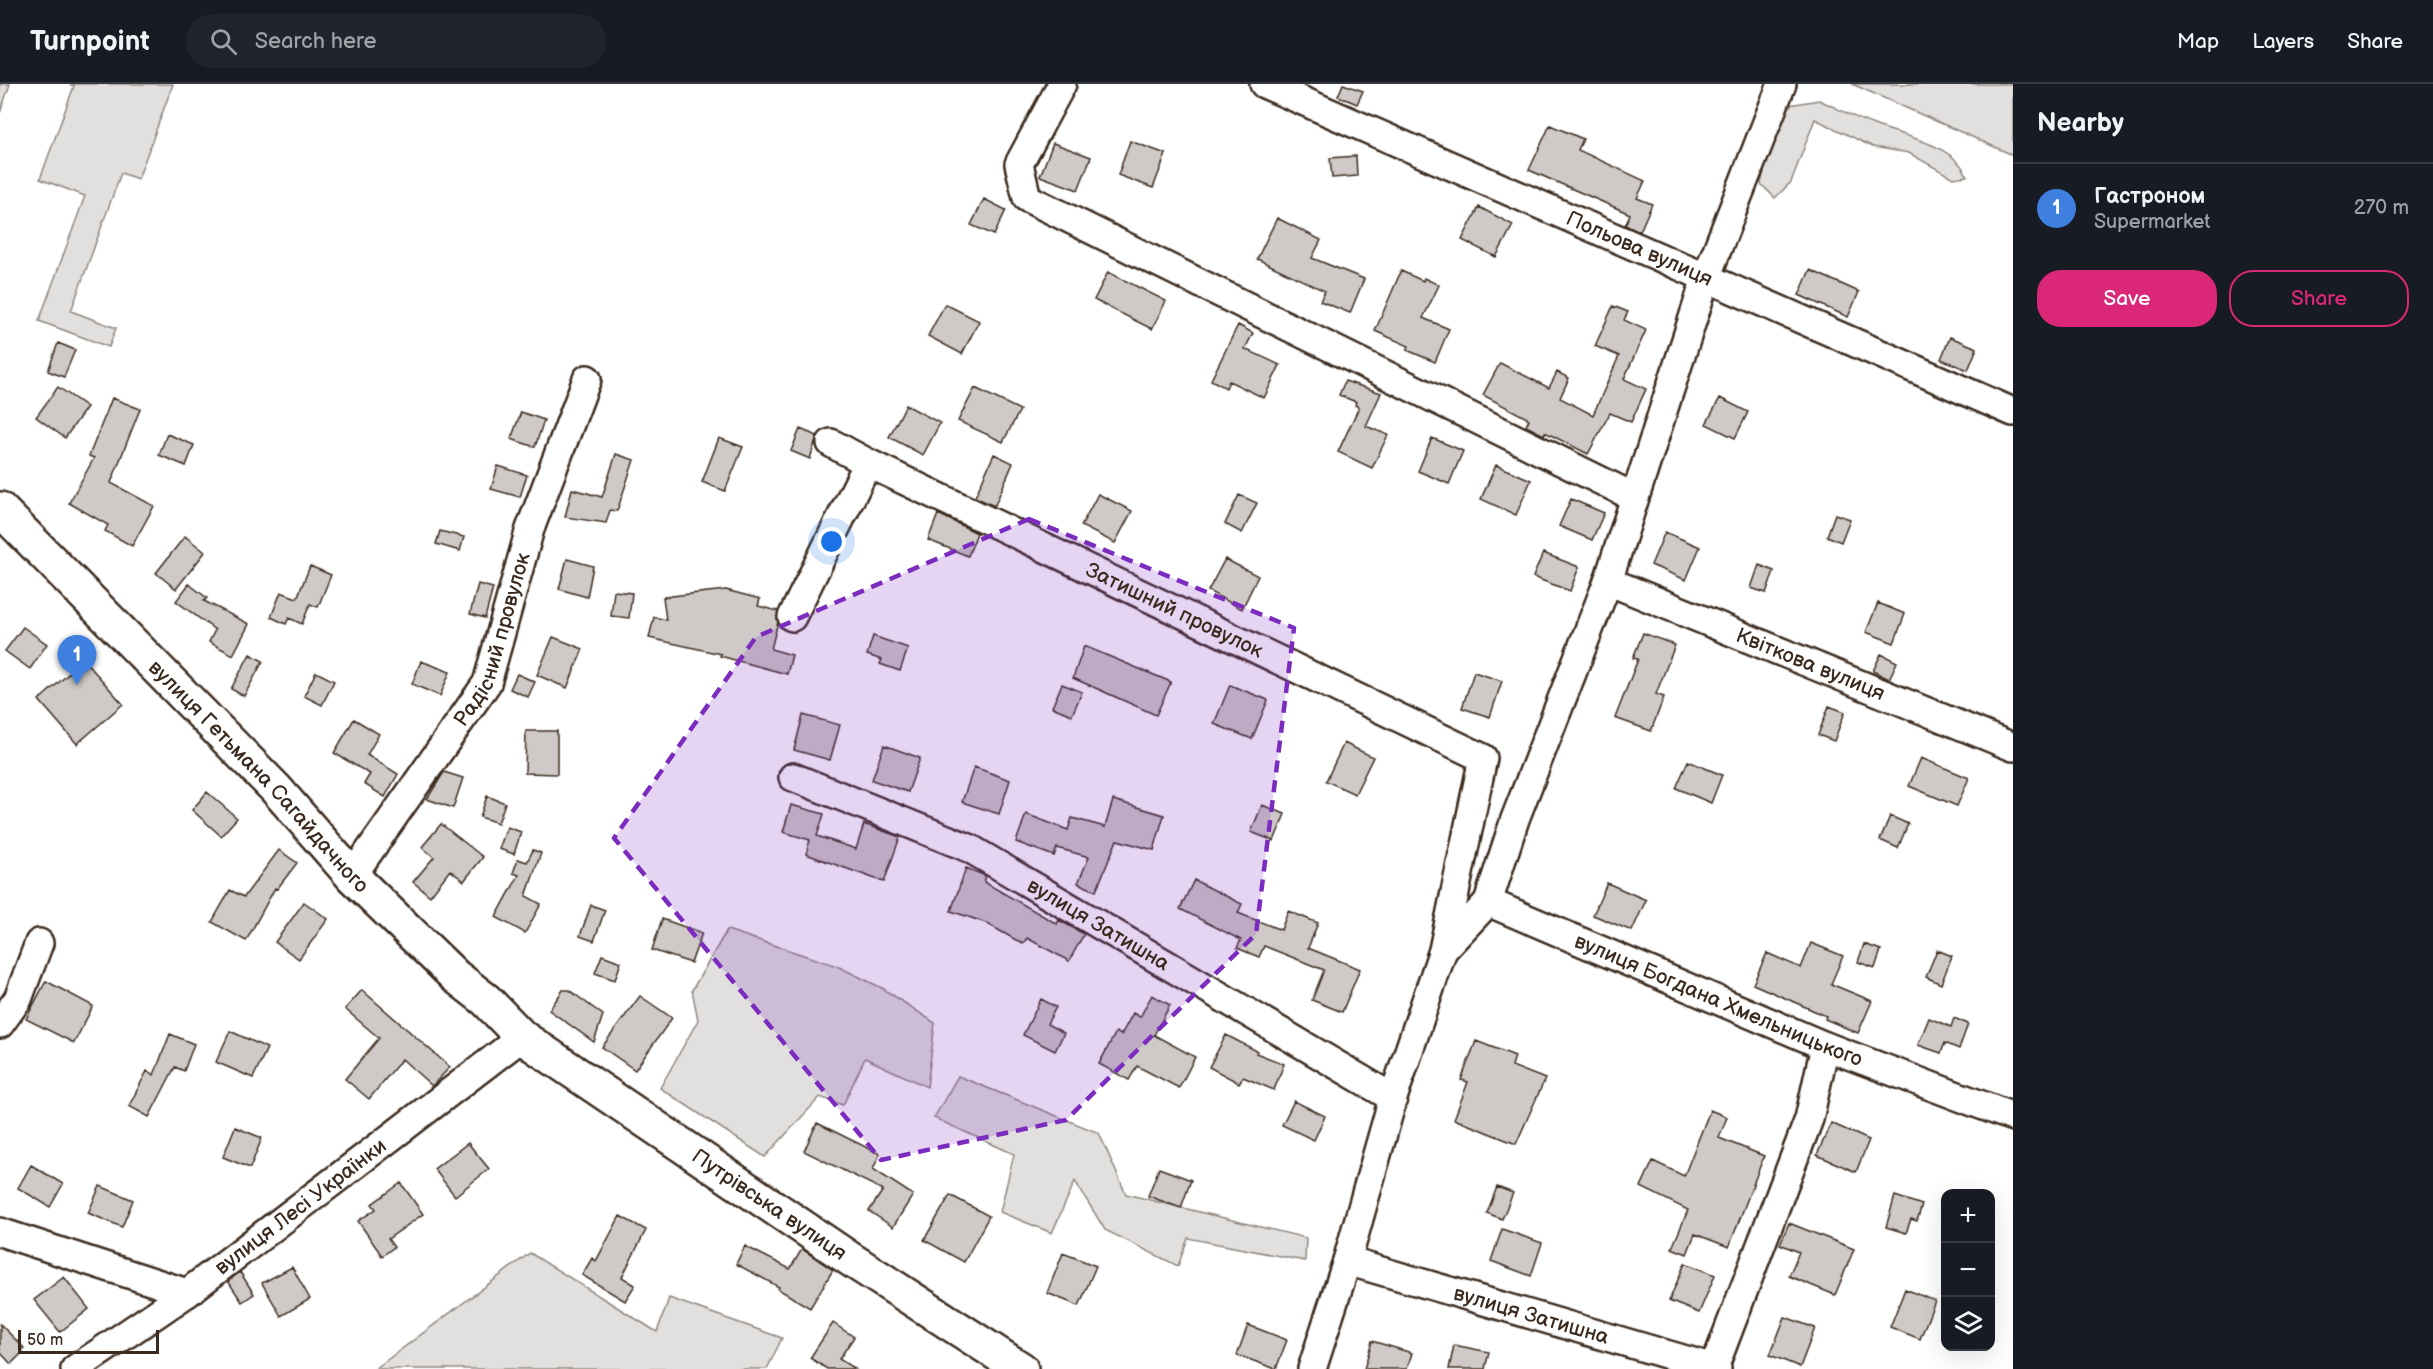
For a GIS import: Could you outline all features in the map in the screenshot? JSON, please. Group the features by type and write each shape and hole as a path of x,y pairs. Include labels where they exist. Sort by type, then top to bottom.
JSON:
{"main road":[{"name":"вулиця Гетьмана Сагайдачного","path":"0,509 276,789 352,876 455,976 486,1000 522,1037"},
{"name":"Путрівська вулиця","path":"522,1037 840,1253 1022,1369"}],"street":[{"path":"1062,84 1019,164 1027,198 1634,497"},
{"name":"Польова вулиця","path":"1264,84 2013,412"},
{"path":"1312,1369 1347,1262 1393,1098 1443,950 1488,902 1515,819 1608,581 1706,278 1782,84"},
{"name":"Радісний провулок","path":"352,876 487,683 530,529 587,379"},
{"path":"792,617 868,463 831,443"},
{"name":"Затишний провулок","path":"868,463 1483,758 1443,950"},
{"name":"Квіткова вулиця","path":"1608,581 2013,747"},
{"name":"вулиця Затишна","path":"793,777 969,848 1393,1098"},
{"name":"вулиця Богдана Хмельницького","path":"1488,902 1825,1047 2013,1117"},
{"path":"0,1024 18,999 39,943"},
{"name":"вулиця Лесі Українки","path":"75,1369 187,1293 522,1037"},
{"name":"вулиця Затишна","path":"1347,1262 1716,1369 1809,1119 1825,1047"},
{"path":"0,1232 187,1293"}],"highlighted area":[{"path":"1029,519 1294,628 1256,934 1066,1120 881,1160 614,838 756,637"}],"shaded area":[{"path":"0,84 10,84 0,113"},
{"path":"69,84 173,84 138,179 121,173 71,311 116,328 109,347 39,321 85,196 40,179 74,86"},
{"path":"1852,84 2013,84 2013,155"},
{"path":"1819,100 1867,122 1940,149 1961,165 1967,176 1953,178 1909,153 1873,147 1815,119 1791,182 1775,198 1761,184 1778,107"},
{"path":"727,930 837,966 882,988 935,1023 927,1087 865,1058 843,1105 820,1097 765,1157 660,1088 698,1020 692,990"},
{"path":"958,1076 1099,1133 1126,1194 1306,1238 1305,1261 1188,1238 1178,1266 1105,1230 1075,1181 1052,1233 1000,1212 1014,1154 934,1118"},
{"path":"530,1253 657,1332 669,1298 782,1338 767,1369 375,1369"}],"building":[{"path":"1343,84 1363,91 1357,104 1338,96"},
{"path":"1550,125 1583,139 1578,150 1645,181 1637,198 1652,204 1640,231 1625,225 1630,214 1529,170"},
{"path":"1130,141 1166,154 1153,188 1118,175"},
{"path":"1053,143 1091,157 1078,190 1040,176"},
{"path":"1356,156 1357,176 1332,178 1330,158"},
{"path":"984,199 1006,210 994,235 971,225"},
{"path":"1479,207 1513,225 1496,257 1462,240"},
{"path":"1277,218 1321,240 1312,258 1364,279 1350,313 1320,301 1325,291 1257,259"},
{"path":"1810,270 1859,292 1848,317 1799,295"},
{"path":"1401,271 1439,285 1423,318 1449,329 1435,362 1407,350 1409,346 1375,331"},
{"path":"1108,272 1166,301 1152,329 1094,300"},
{"path":"945,304 979,321 962,354 928,336"},
{"path":"1613,306 1628,312 1624,320 1646,330 1624,379 1646,389 1631,422 1610,413 1588,454 1545,432 1544,435 1526,426 1529,419 1483,395 1500,363 1549,388 1557,372 1569,378 1560,398 1593,415 1619,356 1595,346"},
{"path":"1238,325 1253,333 1245,349 1280,365 1264,398 1229,381 1226,388 1211,380"},
{"path":"1950,337 1977,348 1968,370 1941,359"},
{"path":"58,343 75,350 64,377 48,371"},
{"path":"1345,381 1381,393 1366,426 1388,435 1372,468 1338,452 1359,407 1355,405 1356,402 1339,395"},
{"path":"58,387 87,407 65,438 36,417"},
{"path":"975,388 1020,410 1003,442 958,421"},
{"path":"112,398 140,409 111,483 154,506 132,546 105,531 108,525 69,503 94,458 89,456"},
{"path":"1720,398 1748,412 1735,438 1706,424"},
{"path":"906,405 940,423 923,455 889,437"},
{"path":"521,412 544,420 535,447 511,439"},
{"path":"800,429 817,436 810,459 791,451"},
{"path":"167,434 194,445 186,466 159,455"},
{"path":"719,438 743,447 725,491 702,482"},
{"path":"1432,438 1463,451 1449,484 1418,471"},
{"path":"616,454 634,460 617,511 610,510 606,523 565,517 572,489 602,497"},
{"path":"994,454 1013,463 995,505 992,505 975,497"},
{"path":"1496,465 1531,480 1516,515 1481,499"},
{"path":"498,466 527,475 520,497 491,489"},
{"path":"1098,494 1132,511 1115,543 1081,526"},
{"path":"1239,495 1257,503 1242,533 1225,524"},
{"path":"1571,499 1604,513 1592,540 1559,526"},
{"path":"938,514 977,533 968,556 928,540"},
{"path":"1835,514 1850,519 1841,542 1827,536"},
{"path":"440,531 464,537 460,551 436,544"},
{"path":"1665,532 1700,547 1686,580 1651,565"},
{"path":"185,536 205,552 176,589 156,573"},
{"path":"1543,553 1579,567 1570,591 1533,577"},
{"path":"567,559 593,566 587,597 559,589"},
{"path":"1225,559 1258,576 1242,609 1208,591"},
{"path":"1759,565 1774,571 1766,593 1751,588"},
{"path":"310,566 331,575 318,607 310,604 302,624 289,618 286,624 271,617 281,592 297,598"},
{"path":"189,584 207,598 204,601 249,624 233,655 209,642 215,630 176,601"},
{"path":"478,584 493,588 485,618 470,614"},
{"path":"726,590 760,599 758,606 778,611 778,622 771,649 792,655 787,674 720,656 721,654 649,638 654,617 666,620 663,597"},
{"path":"614,591 632,593 629,618 611,616"},
{"path":"1878,603 1905,614 1894,643 1866,632"},
{"path":"23,627 47,644 30,669 5,651"},
{"path":"1643,633 1675,645 1656,694 1664,697 1651,731 1615,718 1638,659 1633,658"},
{"path":"873,636 908,648 900,671 880,664 882,660 867,655"},
{"path":"553,637 583,649 567,688 537,675"},
{"path":"1084,646 1171,682 1156,715 1073,678"},
{"path":"250,654 263,661 244,696 231,689"},
{"path":"1881,654 1897,662 1889,679 1873,671"},
{"path":"84,660 123,704 77,744 39,700"},
{"path":"421,661 450,672 440,696 412,684"},
{"path":"316,672 334,681 322,705 304,696"},
{"path":"1474,672 1502,681 1490,717 1462,708"},
{"path":"517,674 535,682 528,697 510,689"},
{"path":"1062,684 1082,692 1072,715 1052,707"},
{"path":"1230,685 1268,700 1252,739 1214,724"},
{"path":"1829,706 1845,712 1834,741 1818,735"},
{"path":"803,715 840,725 830,760 794,750"},
{"path":"354,719 379,734 367,755 398,774 385,797 364,784 370,774 334,753"},
{"path":"526,731 557,731 557,774 525,773"},
{"path":"1344,743 1373,757 1355,794 1326,781"},
{"path":"884,745 920,758 908,792 872,780"},
{"path":"1921,758 1969,778 1957,806 1909,786"},
{"path":"1688,761 1722,775 1711,803 1676,788"},
{"path":"974,767 1010,780 999,814 962,802"},
{"path":"444,772 463,778 453,808 427,799"},
{"path":"207,792 237,818 221,836 192,810"},
{"path":"487,796 505,803 498,823 480,817"},
{"path":"1113,800 1164,815 1154,850 1117,840 1096,891 1078,883 1089,857 1057,848 1054,856 1016,842 1026,814 1068,830 1072,818 1105,827"},
{"path":"791,805 824,814 817,836 856,849 864,824 900,837 884,882 806,854 810,840 783,832"},
{"path":"1262,805 1285,814 1274,841 1251,832"},
{"path":"1890,816 1908,824 1898,848 1880,840"},
{"path":"441,824 483,857 464,881 450,870 430,896 413,882 434,857 422,847"},
{"path":"507,827 521,832 514,854 499,849"},
{"path":"279,850 297,863 277,889 275,888 246,941 212,922 230,890 244,897"},
{"path":"533,850 541,853 526,896 541,904 525,933 496,917 519,875 513,873 518,859 527,862"},
{"path":"966,868 986,876 984,882 1057,924 1059,920 1084,934 1069,961 1027,938 1023,944 986,923 951,911"},
{"path":"1194,880 1242,904 1238,913 1281,930 1288,911 1318,923 1308,948 1360,969 1342,1012 1312,1000 1324,970 1264,946 1259,957 1237,948 1241,940 1180,909"},
{"path":"1607,883 1646,900 1632,931 1593,915"},
{"path":"304,902 328,919 299,959 275,942"},
{"path":"591,905 605,910 594,941 580,936"},
{"path":"662,919 702,933 691,963 652,950"},
{"path":"1811,943 1843,956 1831,984 1872,1001 1858,1033 1825,1019 1826,1016 1753,984 1767,953 1801,968"},
{"path":"1864,944 1881,950 1875,968 1858,962"},
{"path":"1937,950 1952,956 1941,984 1926,977"},
{"path":"602,955 621,962 615,980 595,973"},
{"path":"46,981 93,1006 74,1043 26,1019"},
{"path":"362,990 450,1067 432,1086 402,1059 369,1099 345,1079 379,1038 345,1009"},
{"path":"563,990 569,990 603,1015 594,1042 549,1010"},
{"path":"1152,995 1170,1005 1154,1035 1195,1057 1179,1088 1137,1066 1129,1080 1099,1064 1116,1032 1121,1035 1133,1013 1140,1017"},
{"path":"640,996 672,1018 635,1070 602,1047"},
{"path":"1041,999 1056,1007 1047,1024 1064,1033 1055,1051 1023,1035"},
{"path":"1929,1018 1951,1027 1954,1018 1968,1024 1959,1049 1945,1043 1941,1053 1918,1045"},
{"path":"230,1031 267,1048 253,1078 216,1062"},
{"path":"170,1034 194,1044 184,1071 175,1067 149,1117 129,1106 147,1071 154,1075"},
{"path":"1226,1035 1257,1051 1256,1053 1284,1064 1274,1090 1243,1077 1239,1083 1209,1067"},
{"path":"1476,1041 1515,1056 1512,1066 1545,1079 1516,1144 1454,1119 1468,1082 1461,1080"},
{"path":"1294,1101 1325,1116 1314,1140 1282,1125"},
{"path":"1710,1110 1727,1117 1719,1138 1764,1156 1729,1247 1695,1234 1687,1254 1672,1248 1688,1210 1641,1187 1653,1161 1684,1176"},
{"path":"817,1123 880,1154 873,1169 913,1195 893,1227 869,1211 883,1190 804,1151"},
{"path":"1831,1123 1869,1140 1856,1172 1817,1155"},
{"path":"235,1127 262,1138 250,1168 223,1157"},
{"path":"468,1143 489,1169 455,1196 434,1169"},
{"path":"31,1165 63,1184 50,1207 18,1188"},
{"path":"1159,1168 1191,1180 1181,1208 1148,1196"},
{"path":"401,1183 423,1214 388,1239 394,1247 382,1256 358,1221 376,1209 372,1204"},
{"path":"100,1186 133,1200 122,1227 88,1213"},
{"path":"1497,1187 1513,1193 1502,1219 1487,1213"},
{"path":"950,1195 989,1216 964,1262 924,1240"},
{"path":"1895,1196 1922,1205 1917,1221 1911,1219 1906,1233 1886,1227"},
{"path":"620,1216 646,1230 622,1277 635,1285 625,1301 582,1275 592,1258 596,1261"},
{"path":"1789,1223 1854,1249 1835,1295 1789,1276 1799,1252 1780,1244"},
{"path":"1502,1229 1542,1243 1531,1276 1491,1261"},
{"path":"745,1246 790,1269 802,1249 833,1270 810,1308 778,1289 779,1287 736,1264"},
{"path":"1063,1253 1096,1266 1079,1306 1047,1293"},
{"path":"1685,1263 1715,1275 1699,1313 1669,1301"},
{"path":"292,1267 310,1299 281,1316 262,1283"},
{"path":"240,1272 254,1294 242,1302 228,1281"},
{"path":"64,1277 89,1309 60,1332 34,1300"},
{"path":"1905,1289 1935,1301 1920,1339 1890,1327"},
{"path":"1785,1317 1815,1328 1800,1367 1770,1355"},
{"path":"833,1323 854,1337 839,1359 855,1369 827,1369 810,1358"},
{"path":"0,1324 24,1348 11,1364 0,1352"},
{"path":"1248,1325 1287,1340 1276,1369 1237,1355"},
{"path":"1372,1341 1412,1353 1407,1369 1364,1369"},
{"path":"1454,1345 1489,1352 1485,1369 1449,1369"}],"place":[{"name":"Гастроном","path":"77,685"}]}
